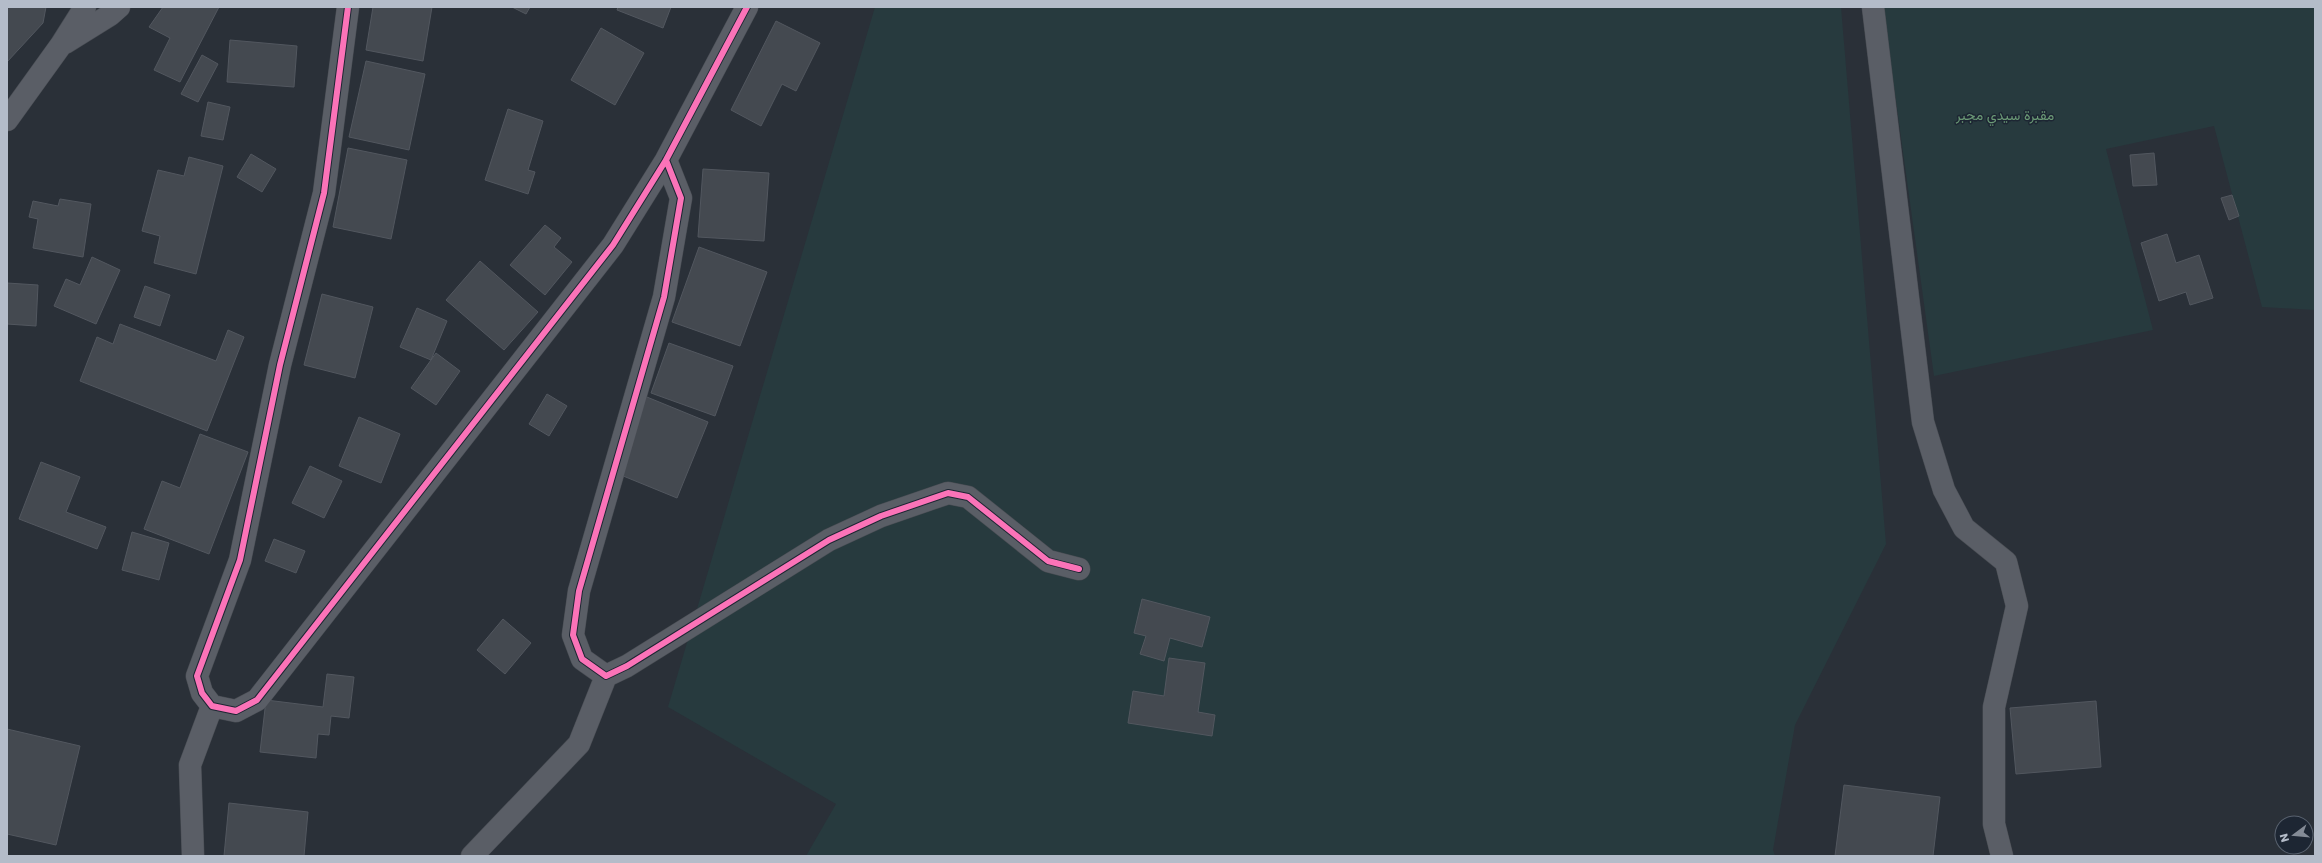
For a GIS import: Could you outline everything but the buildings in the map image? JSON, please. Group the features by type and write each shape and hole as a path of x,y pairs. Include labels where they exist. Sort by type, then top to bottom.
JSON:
{"street":[{"path":"7,120 61,45 85,7"},
{"path":"61,45 110,15 119,7"},
{"path":"348,7 324,193 280,365 240,560 197,676 202,694 212,706 236,711 257,700 613,246 666,160 747,7"},
{"path":"1873,7 1923,422 1944,490 1964,528 2006,562 2017,606 1994,707 1994,824 2002,856"},
{"path":"606,676 582,660 573,635 579,591 664,296 681,198 666,160"},
{"path":"472,856 579,744 606,676 627,666 829,540 881,516 948,493 968,498 1048,561 1079,569"},
{"path":"193,856 190,765 212,706"}],"green space":[{"path":"875,7 1841,7 1886,544 1795,725 1773,850 1775,856 806,856 836,804 668,707"},
{"name":"مقبرة سيدي مجبر","path":"1883,7 2315,7 2315,310 2262,307 2214,126 2106,149 2153,330 1934,376"}],"cycle path":[{"path":"348,7 324,193 280,365 240,560 197,676 202,693 212,706 236,711 257,700 613,245 666,160 747,7"},
{"path":"666,160 681,198 664,297 579,591 573,635 582,659 606,676 627,666 829,540 881,516 948,493 968,497 1048,561 1079,569"}]}
